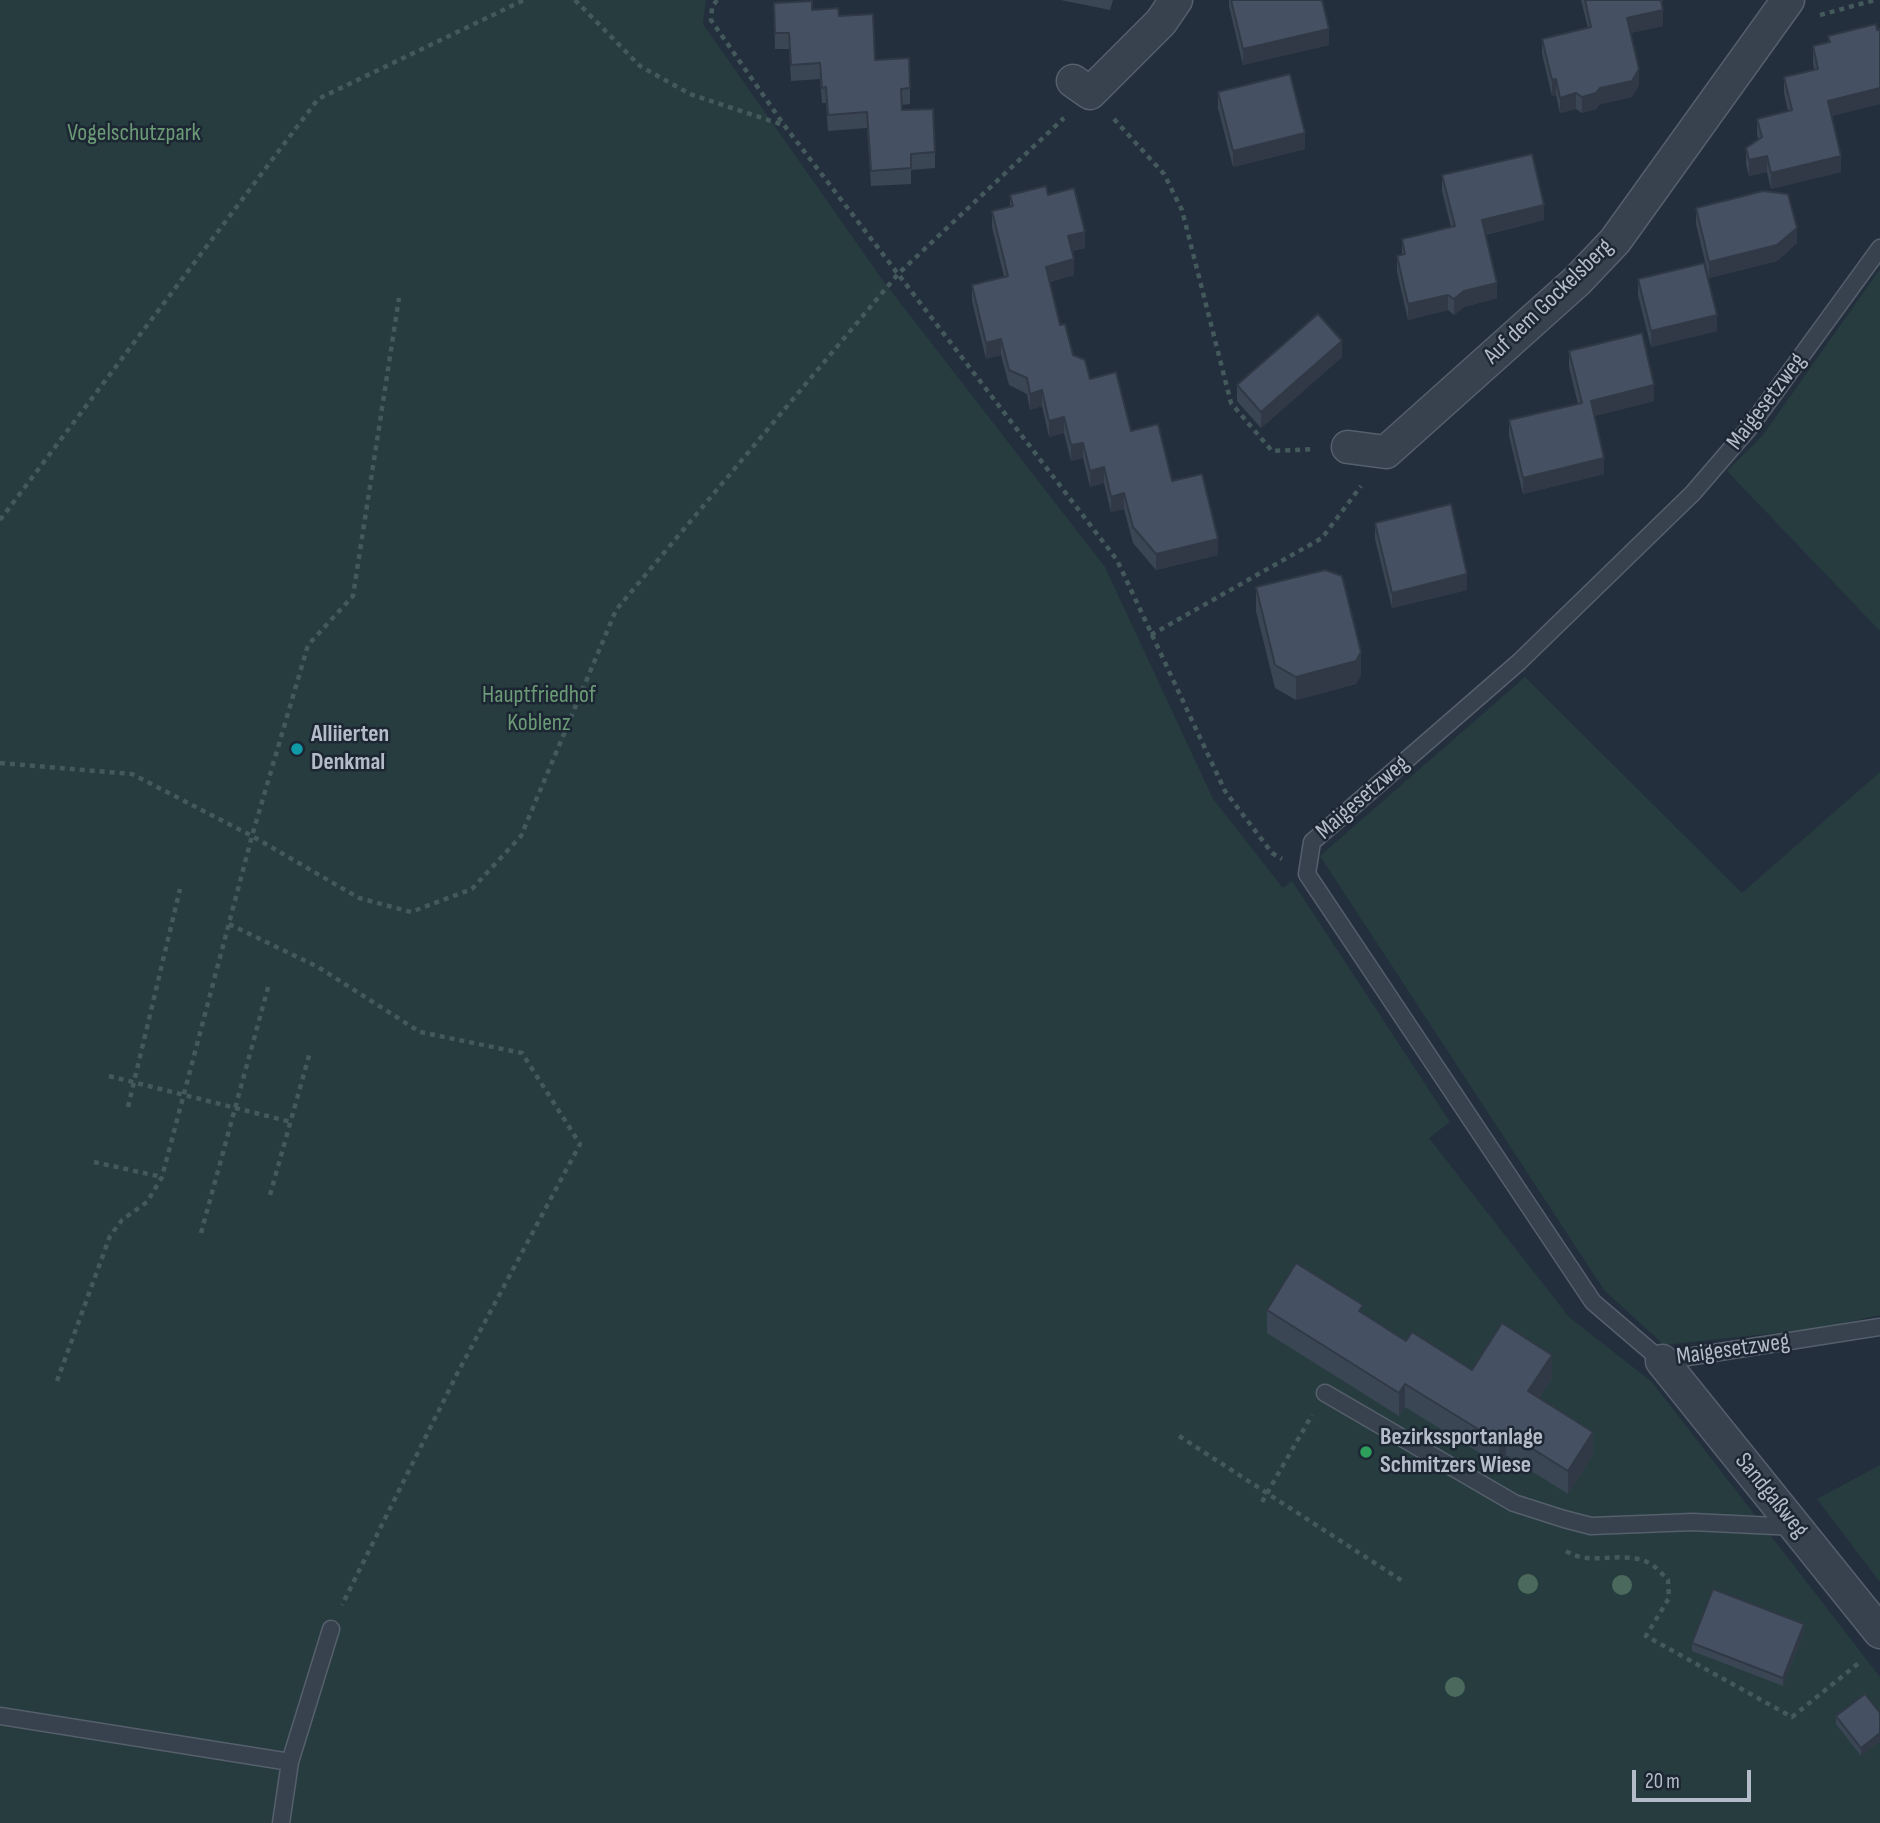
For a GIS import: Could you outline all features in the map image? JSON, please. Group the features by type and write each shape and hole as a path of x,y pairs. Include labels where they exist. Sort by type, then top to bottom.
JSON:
{"street":[{"path":"1082,87 1161,22 1176,0"},
{"name":"Auf dem Gockelsberg","path":"1386,452 1577,281 1615,241 1787,0"},
{"path":"1348,447 1386,452"},
{"name":"Sandgaßweg","path":"1661,1361 1795,1527 1873,1645"}],"lane":[{"name":"Maigesetzweg","path":"1880,248 1749,428 1693,493 1519,662 1312,842 1307,874 1593,1302 1661,1361 1880,1327"},
{"path":"1325,1393 1514,1503 1554,1516 1591,1526 1693,1522 1795,1527"},
{"path":"281,1823 290,1762 331,1629"},
{"path":"0,1716 290,1762"}],"path":[{"path":"0,520 318,99 524,0"},
{"path":"575,0 640,66 690,94 784,125"},
{"path":"717,0 712,7 711,20 784,125 1117,560 1225,791 1272,853 1307,874"},
{"path":"1814,17 1875,0"},
{"path":"0,763 132,775 252,836 359,898 411,912 472,889 521,836 616,610 898,274 1082,87 1164,174 1182,210 1231,402 1272,451 1348,447"},
{"path":"57,1381 110,1236 121,1220 147,1202 162,1177 252,836 307,645 354,596 399,298"},
{"path":"1151,635 1322,538 1386,452"},
{"path":"128,1107 180,889"},
{"path":"229,924 318,967 420,1032 522,1053 580,1144 457,1374 331,1629"},
{"path":"201,1233 268,984"},
{"path":"270,1195 310,1052"},
{"path":"109,1076 291,1122"},
{"path":"94,1162 162,1177"},
{"path":"1262,1502 1325,1393"},
{"path":"1179,1436 1404,1582"},
{"path":"1598,1558 1627,1556 1650,1562 1668,1580 1668,1598 1646,1636 1792,1717 1873,1645"}],"green space":[{"name":"Hauptfriedhof Koblenz","path":"0,0 706,0 703,24 884,282 1105,567 1213,799 1283,888 1292,881 1450,1122 1429,1138 1569,1317 1652,1382 1880,1677 1880,1823 0,1823"},
{"path":"1880,269 1880,631 1727,471 1763,435"},
{"path":"1525,677 1742,893 1880,772 1880,1315 1821,1328 1664,1345 1604,1290 1320,856"},
{"path":"1880,1465 1880,1580 1879,1581 1817,1499"}],"building":[{"path":"1231,0 1322,0 1329,29 1243,49"},
{"path":"1585,0 1661,0 1663,10 1627,18 1639,69 1632,81 1600,88 1596,93 1582,97 1576,93 1560,98 1556,79 1552,80 1542,39 1591,27"},
{"path":"812,1 812,10 838,8 839,16 873,14 875,60 909,58 910,88 901,89 902,110 933,109 935,152 911,154 911,168 871,171 867,112 828,115 826,87 822,88 820,63 791,65 789,33 775,33 774,3"},
{"path":"1876,24 1877,30 1880,29 1880,88 1828,101 1841,156 1771,173 1767,156 1749,160 1746,148 1762,137 1757,119 1792,110 1784,77 1818,69 1813,46 1830,42 1828,36"},
{"path":"1290,74 1305,133 1233,151 1218,92"},
{"path":"1532,154 1544,205 1482,220 1497,283 1464,291 1454,299 1448,295 1408,304 1397,256 1405,254 1402,239 1455,226 1442,175"},
{"path":"1046,186 1048,195 1074,188 1085,232 1068,236 1074,259 1046,267 1060,325 1065,324 1073,355 1085,360 1090,379 1116,372 1131,431 1158,424 1172,481 1202,474 1218,539 1156,554 1133,527 1124,493 1111,497 1104,467 1090,471 1083,443 1071,445 1064,417 1049,421 1042,390 1030,394 1027,378 1009,370 1001,339 986,343 972,285 1008,276 992,211 1013,206 1010,195"},
{"path":"1763,191 1788,194 1797,228 1777,245 1709,262 1696,208"},
{"path":"1704,263 1717,315 1651,331 1638,279"},
{"path":"1318,314 1342,341 1261,412 1237,385"},
{"path":"1642,333 1654,385 1591,401 1604,458 1523,478 1509,420 1582,403 1569,351"},
{"path":"1451,504 1467,574 1392,593 1375,523"},
{"path":"1325,570 1342,576 1361,652 1356,661 1296,677 1275,665 1256,587"},
{"path":"1296,1263 1363,1305 1359,1311 1406,1341 1412,1332 1472,1370 1502,1323 1552,1355 1528,1391 1593,1432 1568,1471 1506,1432 1499,1442 1405,1384 1399,1393 1267,1310"},
{"path":"1713,1589 1804,1624 1783,1678 1692,1643"},
{"path":"1865,1694 1880,1713 1880,1733 1861,1748 1836,1716"}],"place":[{"name":"Alliierten Denkmal","path":"297,749"},
{"name":"Bezirkssportanlage Schmitzers Wiese","path":"1366,1452"}],"park label":[{"name":"Vogelschutzpark","path":"134,134"}]}
